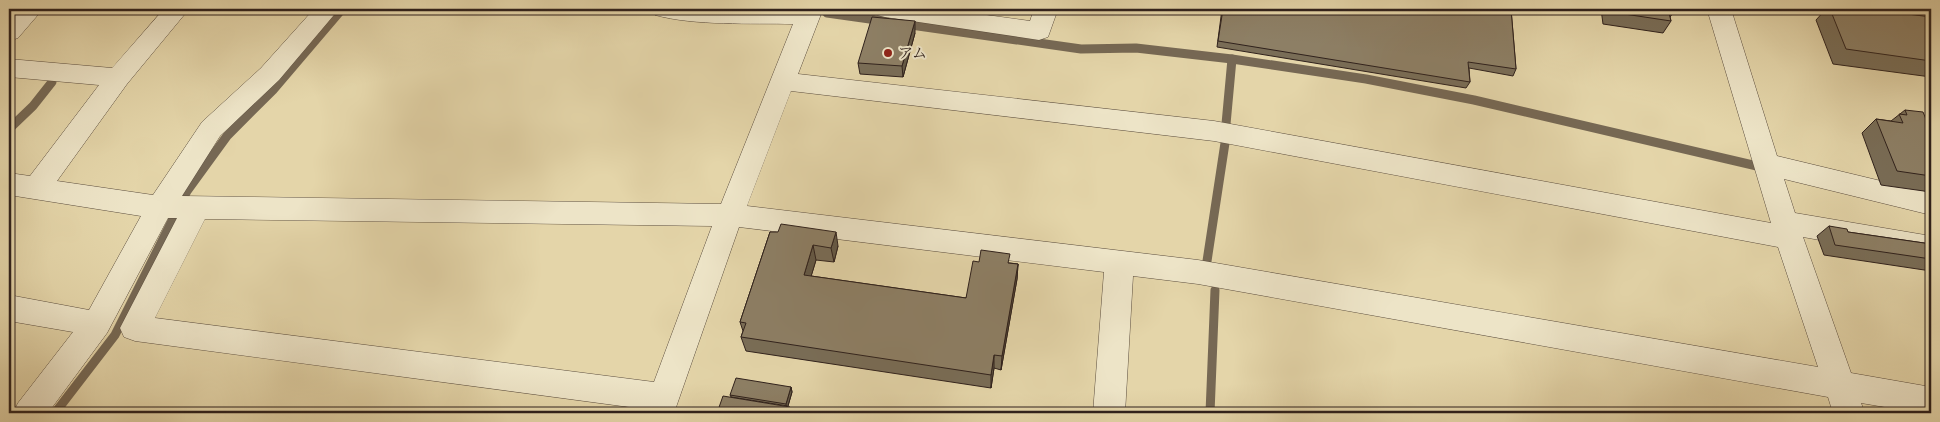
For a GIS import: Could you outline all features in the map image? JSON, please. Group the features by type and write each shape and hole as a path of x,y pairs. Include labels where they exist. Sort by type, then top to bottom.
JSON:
{"street":[{"path":"9,32 31,9"},
{"path":"36,188 118,78 177,9"},
{"path":"327,9 270,74 211,128 178,207 135,328 661,405 730,215 810,13 703,13 662,9"},
{"path":"885,9 1039,31 1046,9"},
{"path":"1719,9 1786,230 1849,413"},
{"path":"9,68 118,78"},
{"path":"784,81 1214,131 1786,230 1931,248"},
{"path":"1766,164 1931,204"},
{"path":"9,184 92,196 118,203 178,207 730,215 1198,272 1931,401"},
{"path":"28,413 97,324 178,207"},
{"path":"1109,413 1119,263"},
{"path":"9,308 97,324"}],"building":[{"path":"1223,9 1511,9 1516,69 1468,62 1470,82 1218,41"},
{"path":"1610,9 1668,9 1671,21 1611,12"},
{"path":"1830,9 1876,9 1931,17 1931,61 1846,49"},
{"name":"アム","path":"872,17 915,21 902,66 858,63"},
{"path":"1905,110 1923,112 1928,124 1931,124 1931,176 1897,171 1876,119 1903,123 1899,114 1907,115"},
{"path":"781,224 836,232 831,248 813,245 804,275 966,298 973,261 979,262 981,250 1010,254 1008,263 1018,264 1002,356 994,355 991,375 741,337 746,323 740,322 770,232 778,232"},
{"path":"1829,226 1847,229 1848,232 1931,244 1931,259 1835,245"},
{"path":"736,378 791,387 786,404 730,395"},
{"path":"723,396 790,407 788,413 717,413"}],"waterway":[{"path":"55,413 115,335 187,191 227,136 273,90 342,9"},
{"path":"827,13 884,21"},
{"path":"904,24 1081,49 1136,48 1232,59"},
{"path":"1226,124 1232,59"},
{"path":"1232,59 1366,79 1474,100 1757,166"},
{"path":"9,129 33,106 52,82"},
{"path":"1207,261 1225,143"},
{"path":"1210,413 1215,290"}],"place":[{"name":"アム","path":"888,53"}]}
